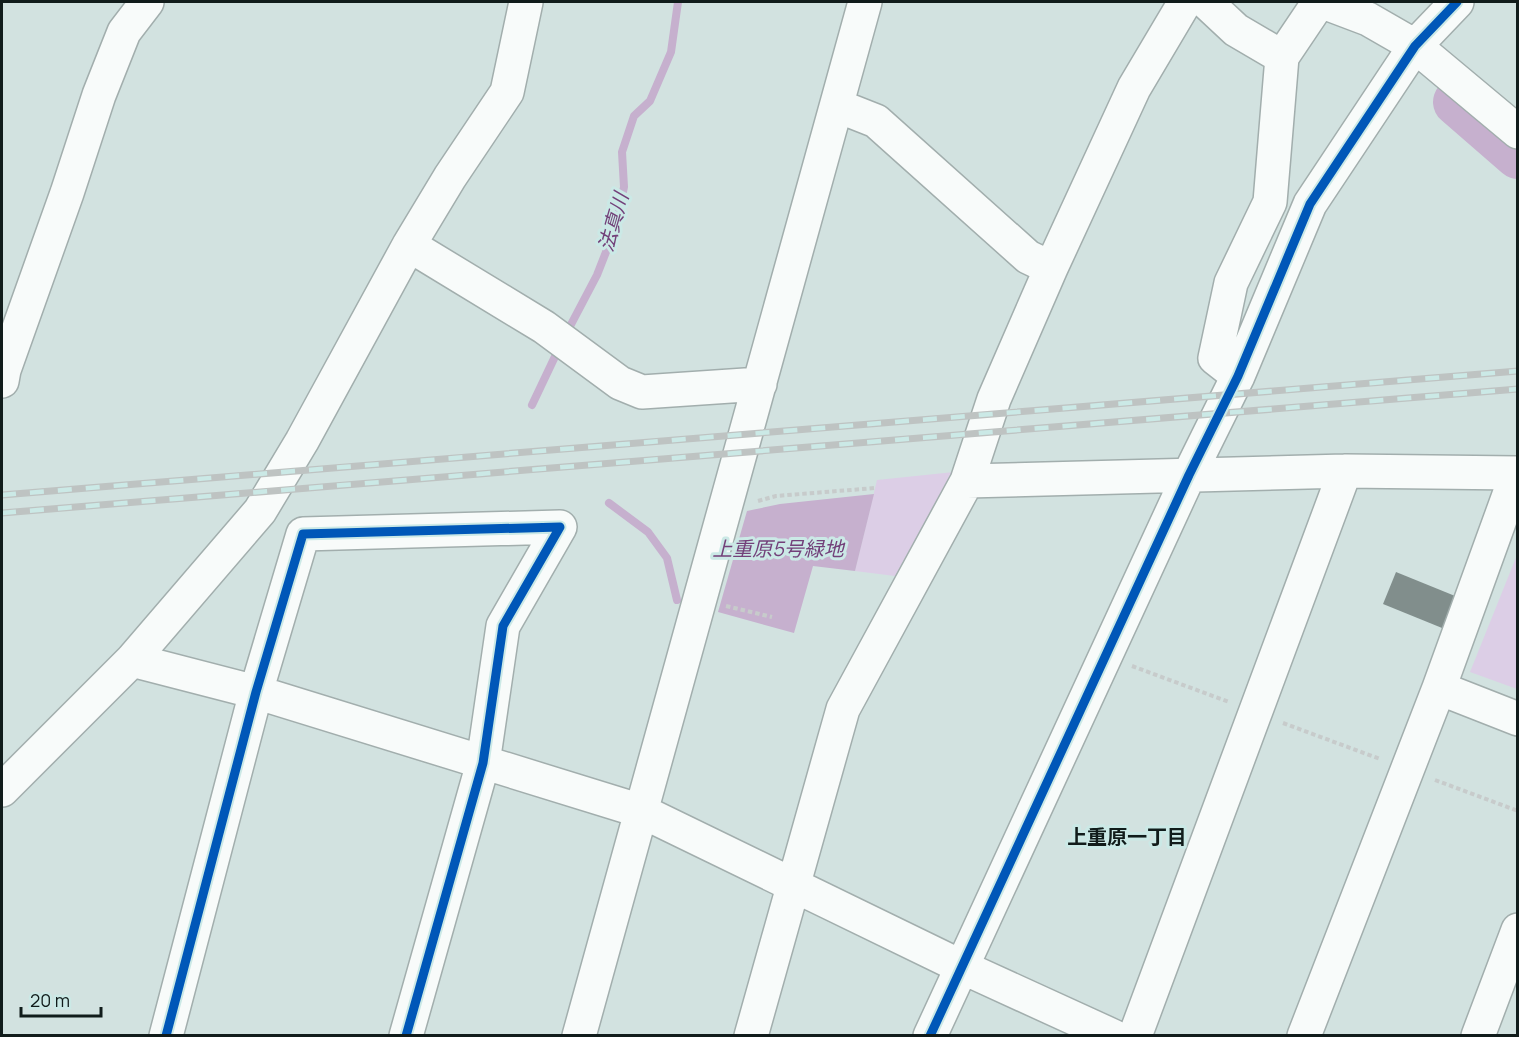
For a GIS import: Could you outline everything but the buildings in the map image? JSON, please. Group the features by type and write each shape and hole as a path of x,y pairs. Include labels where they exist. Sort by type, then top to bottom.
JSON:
{"street":[{"path":"2,381 99,95 124,32 147,2"},
{"path":"2,790 132,660 260,511 302,441 409,246 450,177 507,92 526,2"},
{"path":"579,1035 865,2"},
{"path":"751,1035 843,710 966,481 994,399 1051,268 1134,88 1185,2"},
{"path":"1206,2 1236,30 1282,57"},
{"path":"1238,376 1215,358 1231,283 1270,202 1282,57 1321,2 1368,19 1415,46 1518,132"},
{"path":"930,1035 1189,475 1238,376 1310,204 1415,46 1457,2"},
{"path":"837,106 876,121 1028,257 1051,268"},
{"path":"409,246 544,327 620,383 642,392 760,384"},
{"path":"966,481 1345,471 1517,473 1439,688 1304,1035"},
{"path":"1135,1035 1345,471"},
{"path":"166,1035 256,692 303,534 560,527 503,626 483,763 405,1035"},
{"path":"132,660 256,692 641,811 962,967 1113,1035"},
{"path":"1439,688 1518,719"},
{"path":"1478,1035 1518,930"}],"path":[{"path":"749,504 776,496 875,488"},
{"path":"715,603 772,617"},
{"path":"1106,656 1518,811"}],"shaded area":[{"path":"954,472 895,576 855,571 877,480"},
{"path":"1517,555 1518,689 1470,672"}],"water":[{"name":"上重原5号緑地","path":"874,494 855,571 813,566 794,633 718,612 747,511 780,504"}],"waterway":[{"name":"法真川","path":"566,334 597,275 615,229 624,187 622,152 634,116 650,101 671,52 678,2"},
{"path":"1457,102 1518,155"},
{"name":"法真川","path":"532,405 560,346"},
{"name":"法真川","path":"609,503 648,532 667,558 677,600"}],"railway":[{"path":"2,495 1518,371"},
{"path":"2,513 1518,389"}],"cycle path":[{"path":"930,1036 1189,475 1238,376 1310,204 1415,46 1457,2"},
{"path":"166,1036 256,692 303,534 560,527 503,626 483,763 406,1036"}],"district":[{"name":"上重原一丁目","path":"1127,836"}]}
